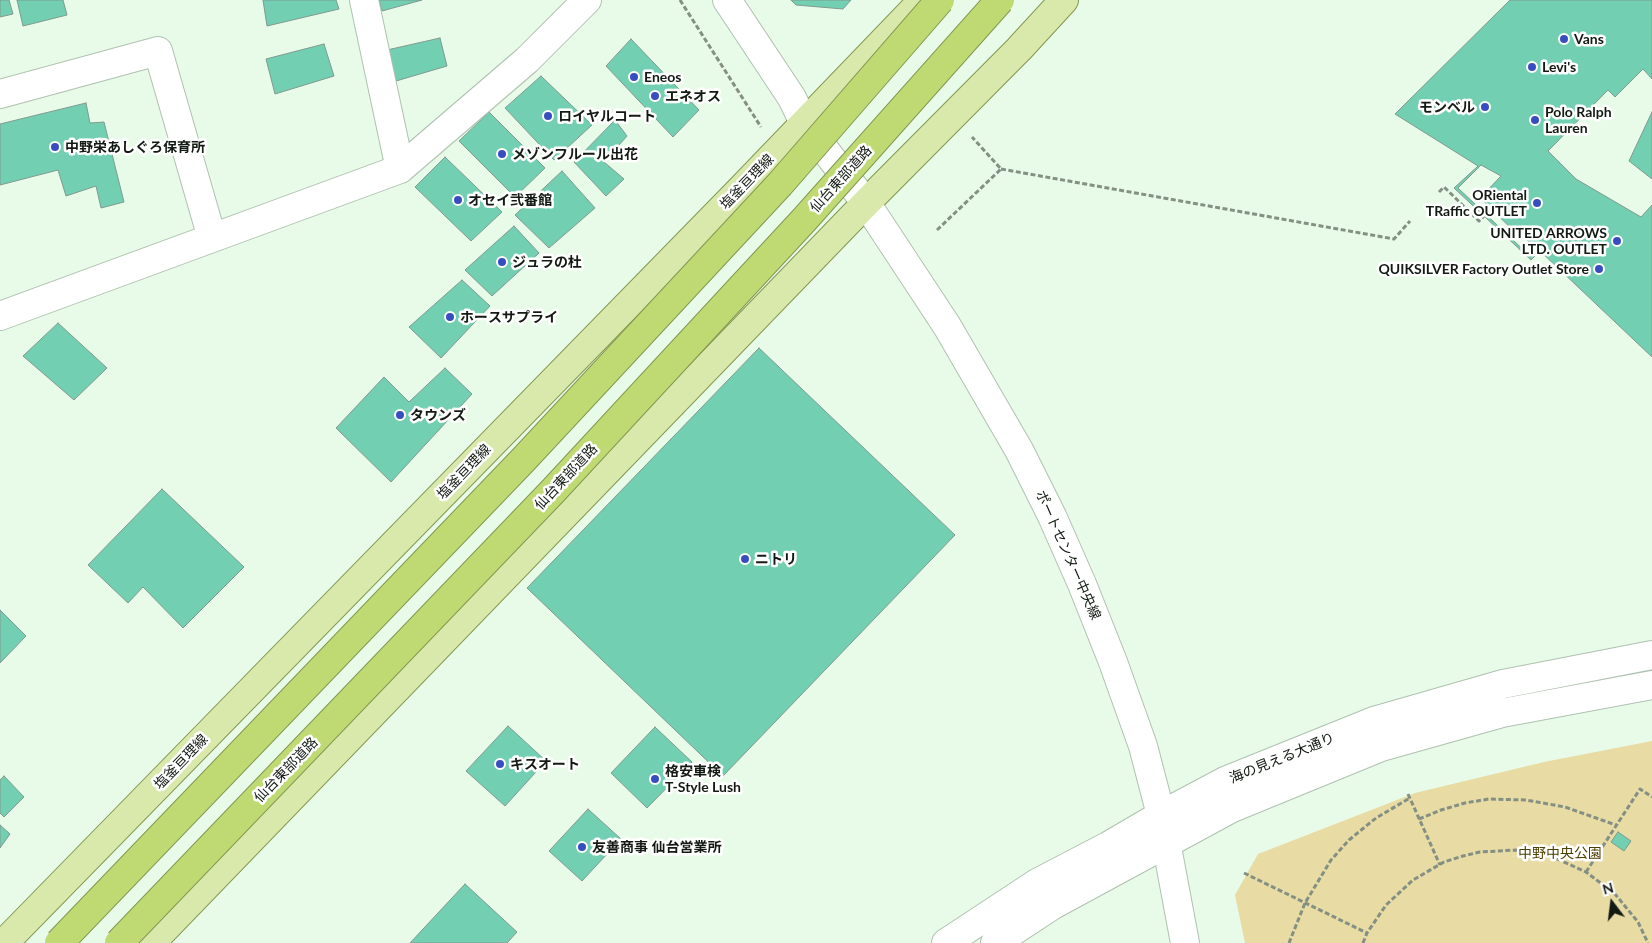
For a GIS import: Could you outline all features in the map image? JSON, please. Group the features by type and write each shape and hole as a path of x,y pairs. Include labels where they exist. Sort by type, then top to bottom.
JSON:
{"highway":[{"path":"59,943 524,459 780,184 940,0"},
{"name":"仙台東部道路","path":"119,943 553,491 804,220 1000,0"}],"main road":[{"name":"塩釜亘理線","path":"4,943 923,0"},
{"path":"152,943 866,203 1019,49 1064,0"}],"street":[{"path":"364,0 400,169"},
{"path":"0,316 400,169 527,60 587,0"},
{"name":"ポートセンター中央線","path":"727,0 792,98 804,123 866,203 947,326 1019,450 1052,516 1113,662 1143,746 1161,815 1185,943"},
{"path":"0,94 158,51 212,238"},
{"name":"海の見える大通り","path":"946,943 1037,883 1225,781 1374,721 1503,684 1652,655"},
{"path":"995,943 1053,904 1232,808 1381,746 1502,713 1652,686"}],"path":[{"path":"680,0 762,128"},
{"path":"970,136 1001,169 1394,239 1410,222"},
{"path":"937,230 1001,169"},
{"path":"1439,192 1444,187 1479,221 1491,209"},
{"path":"1586,872 1640,789 1652,797"},
{"path":"1408,794 1440,865"},
{"path":"1289,943 1305,903 1331,860 1349,840 1376,818 1410,798"},
{"path":"1420,818 1465,803 1489,799 1526,800 1565,807 1616,825"},
{"path":"1363,943 1367,933 1386,905 1413,880 1454,859 1480,852 1516,850 1552,856 1586,872 1615,894 1638,922 1648,943"},
{"path":"1244,873 1367,933"}],"green space":[{"name":"中野中央公園","path":"1652,741 1652,943 1245,943 1235,895 1258,854 1415,793 1544,762"}],"building":[{"path":"0,0 9,0 13,14 0,17"},
{"path":"17,0 63,0 67,15 23,26"},
{"path":"263,0 336,0 339,9 267,26"},
{"path":"379,0 422,0 382,11"},
{"path":"791,0 851,0 843,9 796,5"},
{"path":"1510,0 1652,0 1652,79 1643,69 1615,97 1608,90 1548,151 1576,179 1641,217 1652,205 1652,357 1540,251 1531,260 1454,188 1478,166 1395,114","holes":["1481,165 1501,176 1480,198 1520,237 1522,235 1537,250 1531,257 1458,188"]},
{"path":"440,38 447,66 396,81 387,50"},
{"path":"631,39 699,110 673,137 606,66"},
{"path":"324,44 334,76 275,94 266,59"},
{"name":"ロイヤルコート","path":"541,76 592,125 554,160 505,108"},
{"name":"中野栄あしぐろ保育所","path":"86,103 90,123 104,122 124,202 101,208 96,186 66,196 58,170 0,185 0,124"},
{"name":"メゾンフルール出花","path":"489,112 545,168 515,197 459,141"},
{"path":"1652,112 1652,179 1629,161"},
{"path":"615,120 627,136 604,162 624,179 606,196 574,162"},
{"name":"オセイ弐番館","path":"445,157 502,212 471,241 415,187"},
{"path":"562,171 595,208 549,248 515,215"},
{"name":"ジュラの杜","path":"514,226 539,253 492,296 465,270"},
{"name":"ホースサプライ","path":"462,280 490,306 441,358 409,327"},
{"path":"58,323 107,368 74,400 23,356"},
{"path":"759,348 955,535 723,776 527,588"},
{"name":"タウンズ","path":"445,368 472,394 391,482 336,428 384,377 409,402"},
{"path":"162,489 244,567 183,628 143,587 128,603 88,565"},
{"path":"0,610 26,636 0,663"},
{"path":"508,726 546,761 505,806 466,771"},
{"path":"655,727 692,762 647,808 611,773"},
{"path":"4,776 24,797 4,817 0,813 0,780"},
{"path":"588,809 621,839 582,881 549,851"},
{"path":"0,825 10,834 0,848"},
{"path":"1618,832 1631,841 1624,851 1611,842"},
{"path":"465,884 517,932 507,943 410,943"}],"place":[{"name":"Vans","path":"1564,39"},
{"name":"Levi's","path":"1532,67"},
{"name":"Eneos","path":"634,77"},
{"name":"エネオス","path":"655,96"},
{"name":"モンベル","path":"1485,107"},
{"name":"ロイヤルコート","path":"548,116"},
{"name":"Polo Ralph Lauren","path":"1535,120"},
{"name":"中野栄あしぐろ保育所","path":"55,147"},
{"name":"メゾンフルール出花","path":"502,154"},
{"name":"オセイ弐番館","path":"458,200"},
{"name":"ORiental TRaffic OUTLET","path":"1537,203"},
{"name":"UNITED ARROWS LTD. OUTLET","path":"1617,241"},
{"name":"ジュラの杜","path":"502,262"},
{"name":"QUIKSILVER Factory Outlet Store","path":"1599,269"},
{"name":"ホースサプライ","path":"450,317"},
{"name":"タウンズ","path":"400,415"},
{"name":"ニトリ","path":"745,559"},
{"name":"キスオート","path":"500,764"},
{"name":"格安車検 T-Style Lush","path":"655,779"},
{"name":"友善商事 仙台営業所","path":"582,847"}]}
